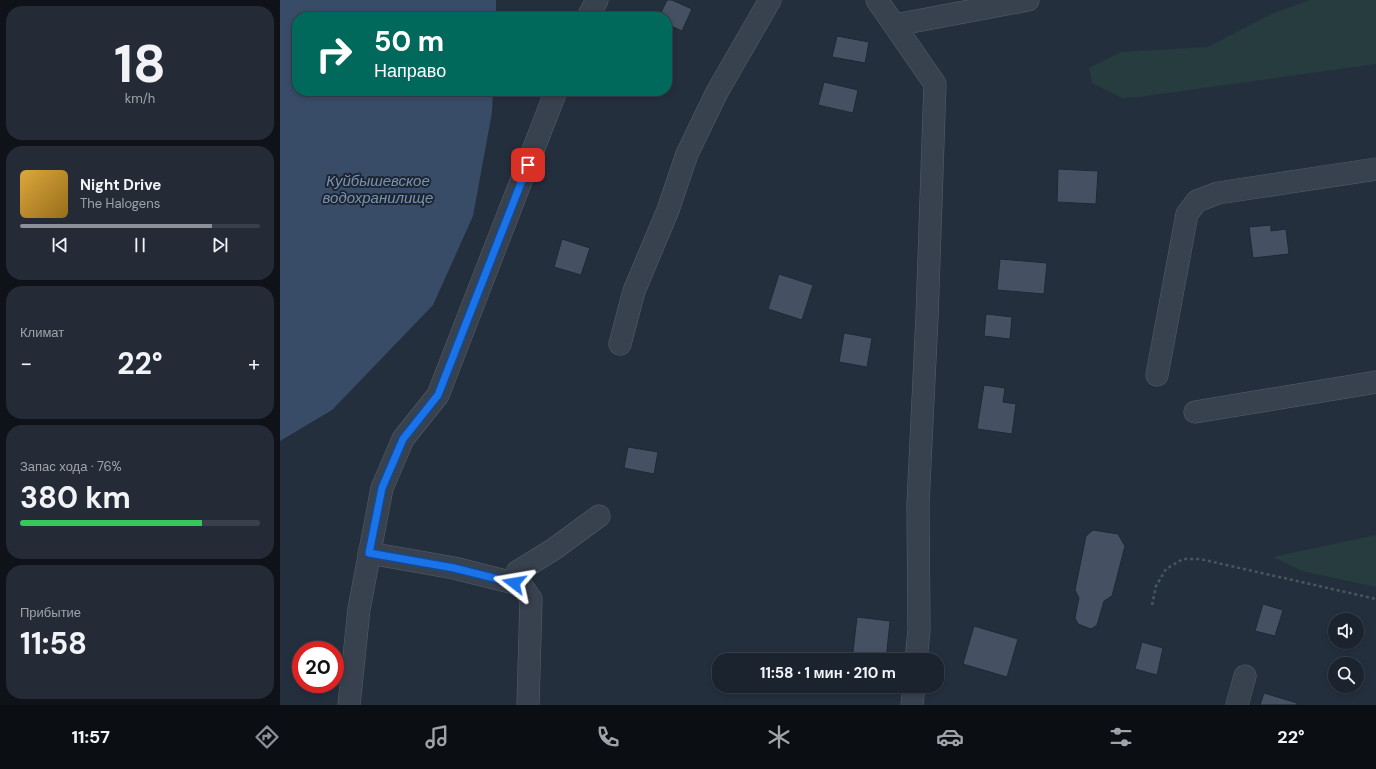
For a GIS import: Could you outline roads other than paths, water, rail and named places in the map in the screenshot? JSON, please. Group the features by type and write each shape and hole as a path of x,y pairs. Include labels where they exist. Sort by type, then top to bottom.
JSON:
{"street":[{"path":"591,12 597,0"},
{"path":"620,344 634,291 668,210 687,154 717,92 770,0"},
{"path":"877,0 935,84 927,325 918,504 919,630 917,653"},
{"path":"895,25 1028,0"},
{"path":"349,705 358,609 382,488 403,439 438,395 554,96"},
{"path":"1157,375 1187,214 1197,201 1218,193 1376,169"},
{"path":"1195,412 1376,382"},
{"path":"514,583 517,572 554,549 599,516"},
{"path":"369,553 454,568 514,583 524,589 531,599 528,705"},
{"path":"1237,705 1245,676"},
{"path":"912,705 913,693"}],"water":[{"name":"Куйбышевское водохранилище","path":"280,0 496,0 496,12 292,12 292,96 493,96 492,112 473,216 433,305 332,410 280,441"}]}
